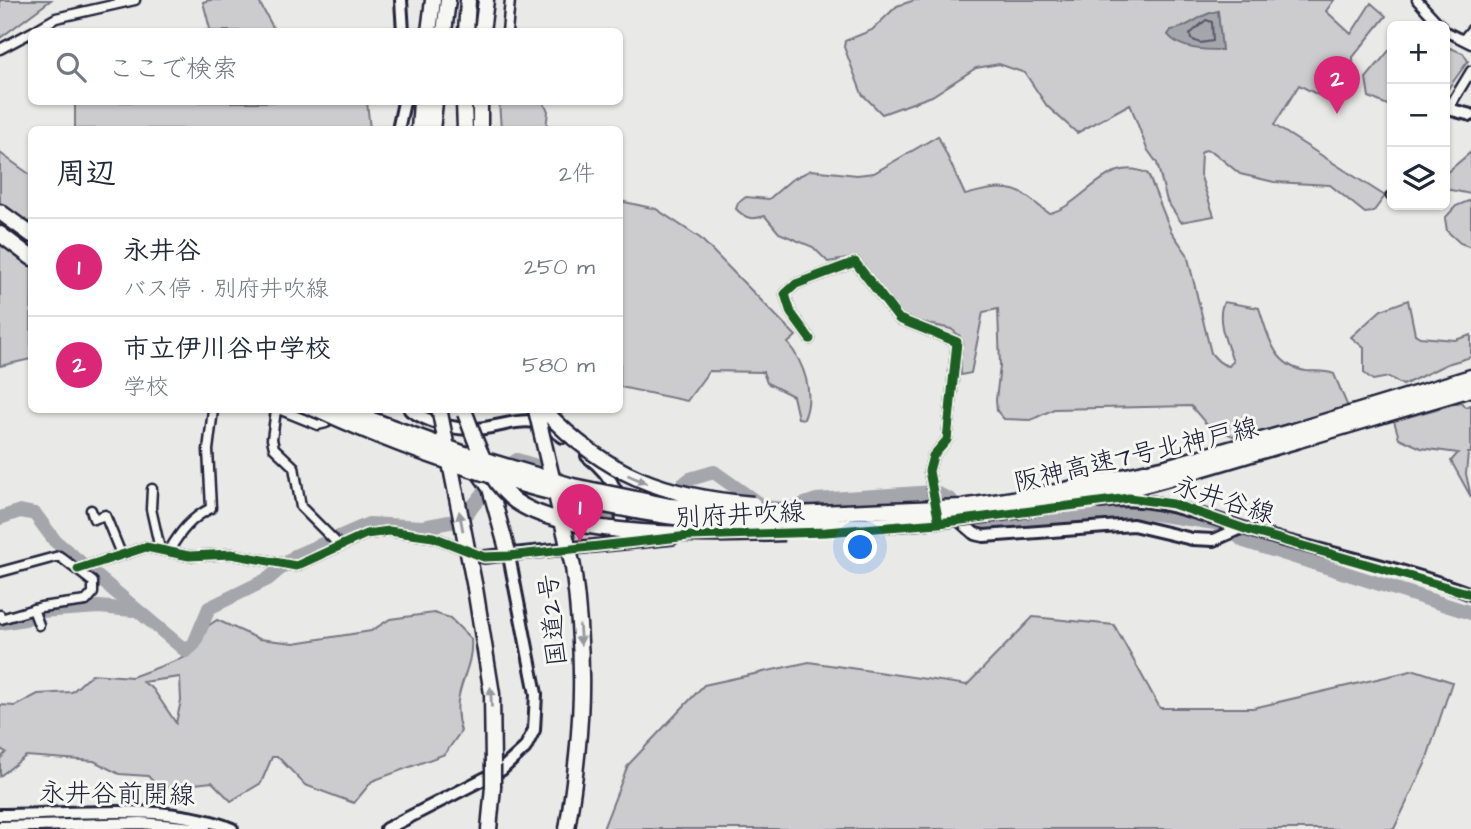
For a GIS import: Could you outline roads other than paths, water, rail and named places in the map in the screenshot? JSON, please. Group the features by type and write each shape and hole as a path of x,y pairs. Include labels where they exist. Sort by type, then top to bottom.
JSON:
{"highway":[{"path":"430,28 433,0"},
{"path":"444,28 448,0"},
{"path":"466,28 468,0"},
{"path":"482,28 486,0"},
{"path":"419,126 421,105"},
{"path":"432,126 435,105"},
{"path":"464,105 465,126"},
{"path":"480,105 480,126"},
{"path":"0,204 28,222"},
{"path":"0,212 28,232"},
{"path":"0,227 28,246"},
{"path":"0,234 28,255"},
{"name":"阪神高速7号北神戸線","path":"1406,403 1471,377"},
{"name":"阪神高速7号北神戸線","path":"335,413 462,465 618,508 731,523 877,519 1056,492 1166,467 1406,403 1471,389"},
{"path":"336,413 477,463 495,486 509,556"},
{"name":"阪神高速7号北神戸線","path":"353,413 465,454 623,497 733,512 877,519"},
{"path":"439,413 475,588 492,694 493,787 489,829"},
{"path":"466,413 488,469 497,483 509,496 544,517 645,531 728,535 793,533 877,519"},
{"name":"国道2号","path":"537,413 573,567 584,680 579,761 567,829"},
{"path":"547,413 580,445 627,474 656,487 695,498 877,519"}],"street":[{"path":"39,28 57,18 135,0"},
{"path":"401,0 403,28"},
{"path":"507,28 510,0"},
{"path":"1417,0 1436,21"},
{"path":"1450,34 1467,42 1471,30"},
{"path":"0,49 28,34"},
{"path":"1450,105 1471,71"},
{"path":"399,126 403,105"},
{"path":"1450,112 1471,115"},
{"path":"810,339 791,313 785,294 796,284 855,262 899,319 957,342 947,440 933,456 929,471 939,523"},
{"path":"165,550 197,515 211,508 208,450 213,413"},
{"path":"277,413 272,439 274,448 294,467 301,507 337,542"},
{"path":"286,413 318,425 327,423 328,413"},
{"path":"417,413 456,429 479,428 511,420 530,420 555,430 601,467 615,484 623,521 620,545"},
{"path":"542,425 548,413"},
{"path":"152,489 151,509 165,550"},
{"name":"永井谷線","path":"959,520 1129,498 1173,504 1241,528 1471,594"},
{"path":"91,510 94,519 105,515 121,554"},
{"path":"959,520 975,534 984,536 1133,525 1192,539 1214,540 1241,528"},
{"name":"別府井吹線","path":"78,569 146,547 189,556 230,554 296,566 337,542 389,531 433,537 484,557 689,536 826,532 959,520"},
{"path":"0,572 59,555 93,582 93,593 86,601 35,616 1,619 0,615"},
{"path":"386,829 501,770 525,748 534,730 536,694 509,556"},
{"name":"永井谷前開線","path":"0,815 162,814 209,819 232,829"},
{"name":"永井谷前開線","path":"0,827 141,823 205,829"}],"water":[{"path":"1218,11 1222,50 1186,46 1168,35 1171,30"}],"waterway":[{"path":"0,518 20,511 35,514 55,541 186,651 194,644 209,608 268,579 295,556 369,524 423,527 455,521 467,513 505,468 517,460 546,469 557,477"},
{"path":"587,500 615,521 636,524 690,479 714,472 763,507 790,509 816,500 934,492 951,500"},
{"path":"973,523 979,529 1142,512 1215,523 1226,526 1244,541 1471,613"},
{"path":"0,623 25,619 41,611 99,607 133,610"}],"place":[{"name":"市立伊川谷中学校","path":"1337,114"},
{"name":"永井谷","path":"580,542"}]}
